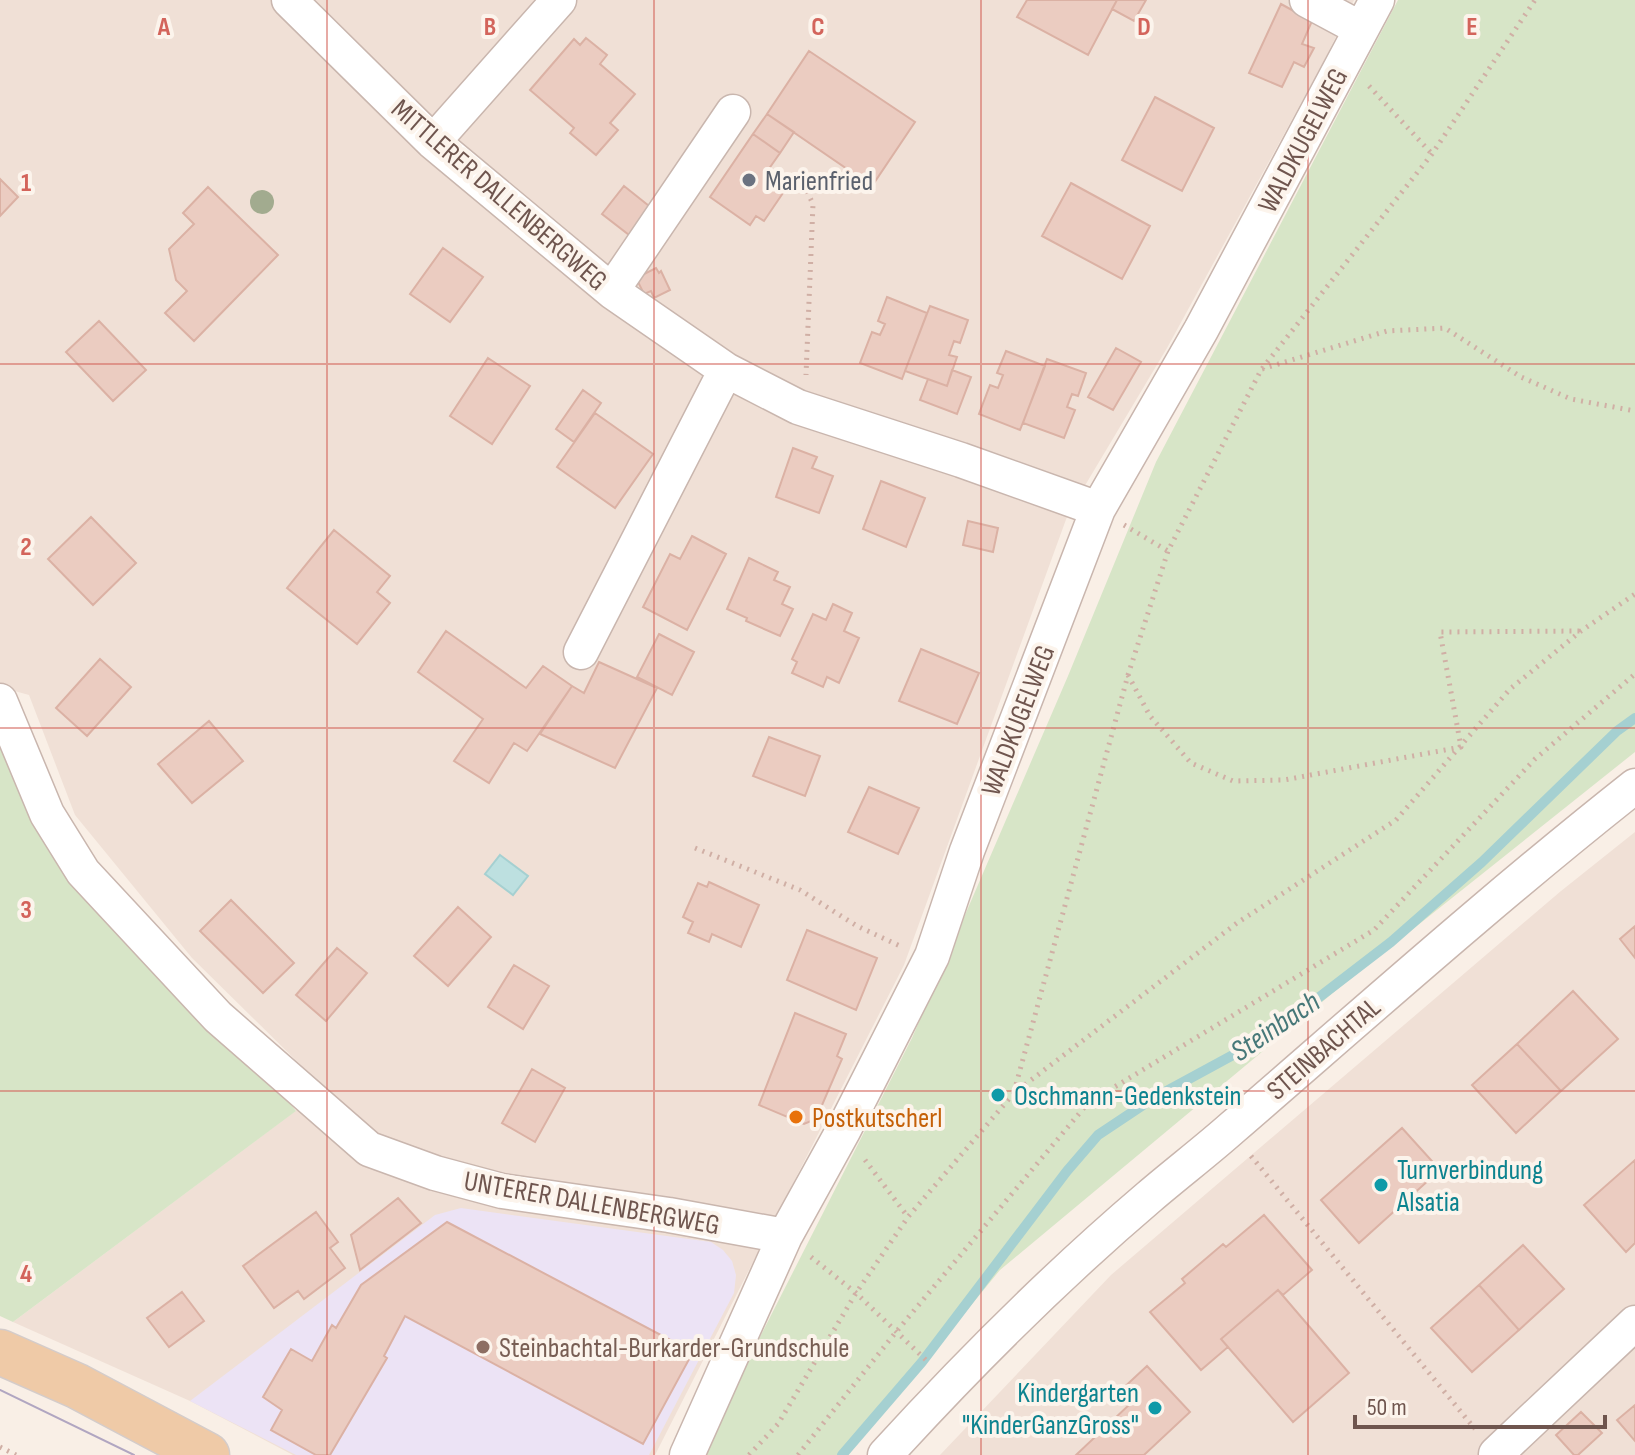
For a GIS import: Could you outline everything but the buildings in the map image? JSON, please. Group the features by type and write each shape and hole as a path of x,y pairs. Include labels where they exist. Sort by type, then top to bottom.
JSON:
{"main road":[{"path":"0,1352 77,1386 207,1455"}],"street":[{"name":"MITTLERER DALLENBERGWEG","path":"289,0 433,142 613,292 726,370 798,407 1098,509"},
{"path":"433,142 559,0"},
{"path":"1307,0 1361,29"},
{"name":"WALDKUGELWEG","path":"687,1455 785,1236 843,1131 932,956 967,851 1098,509 1201,330 1361,29"},
{"path":"613,292 733,112"},
{"path":"581,652 726,370"},
{"name":"UNTERER DALLENBERGWEG","path":"1,708 47,814 83,872 218,1017 369,1149 435,1173 502,1191 669,1215 785,1236"},
{"name":"STEINBACHTAL","path":"885,1455 1021,1313 1148,1197 1230,1130 1429,955 1635,786"},
{"path":"1496,1454 1635,1323"}],"path":[{"path":"1014,1093 1128,675 1168,551 1261,370 1432,154 1535,0"},
{"path":"1361,29 1390,110 1432,154"},
{"path":"798,407 805,384 813,204 800,177"},
{"path":"1261,370 1387,331 1445,328 1521,377 1571,399 1635,411"},
{"path":"1098,509 1168,551"},
{"path":"749,1455 778,1424 856,1293 908,1217 1014,1093 1237,923 1396,820 1510,689 1581,631 1635,594"},
{"path":"1461,747 1440,632 1581,631"},
{"path":"798,1455 896,1332 1088,1103 1374,930 1535,759 1635,674"},
{"path":"1128,675 1150,716 1191,763 1233,781 1284,780 1461,747"},
{"path":"695,848 800,890 857,926 893,944"},
{"path":"1230,1130 1496,1454"},
{"path":"843,1131 908,1217"},
{"path":"785,1236 856,1293 930,1364"},
{"path":"0,1447 16,1455"}],"shaded area":[{"path":"0,0 1354,0 1324,61 1167,348 1068,514 904,965 655,1455 293,1455 190,1401 13,1322 325,1089 192,958 75,815 29,695 0,687"},
{"path":"1635,832 1635,1455 940,1455 1111,1275 1561,891"},
{"name":"Steinbachtal-Burkarder-Grundschule","path":"461,1208 711,1242 732,1261 736,1275 734,1293 649,1455 296,1455 190,1401 435,1215"}],"green space":[{"path":"1398,0 1635,0 1635,752 1334,992 1000,1270 848,1455 700,1455 912,1038 1068,676 1156,462"},
{"path":"0,744 296,1111 13,1322 0,1316"}],"water":[{"path":"500,855 528,876 513,895 485,874"}],"waterway":[{"name":"Steinbach","path":"842,1455 922,1362 1067,1171 1098,1135 1152,1099 1270,1035 1391,942 1482,862 1617,731 1635,718"}],"tram line":[{"path":"0,1390 134,1455"}],"place":[{"name":"Marienfried","path":"749,180"},
{"name":"Oschmann-Gedenkstein","path":"998,1095"},
{"name":"Postkutscherl","path":"796,1117"},
{"name":"Turnverbindung Alsatia","path":"1381,1185"},
{"name":"Steinbachtal-Burkarder-Grundschule","path":"483,1347"},
{"name":"Kindergarten \"KinderGanzGross\"","path":"1155,1408"}]}
